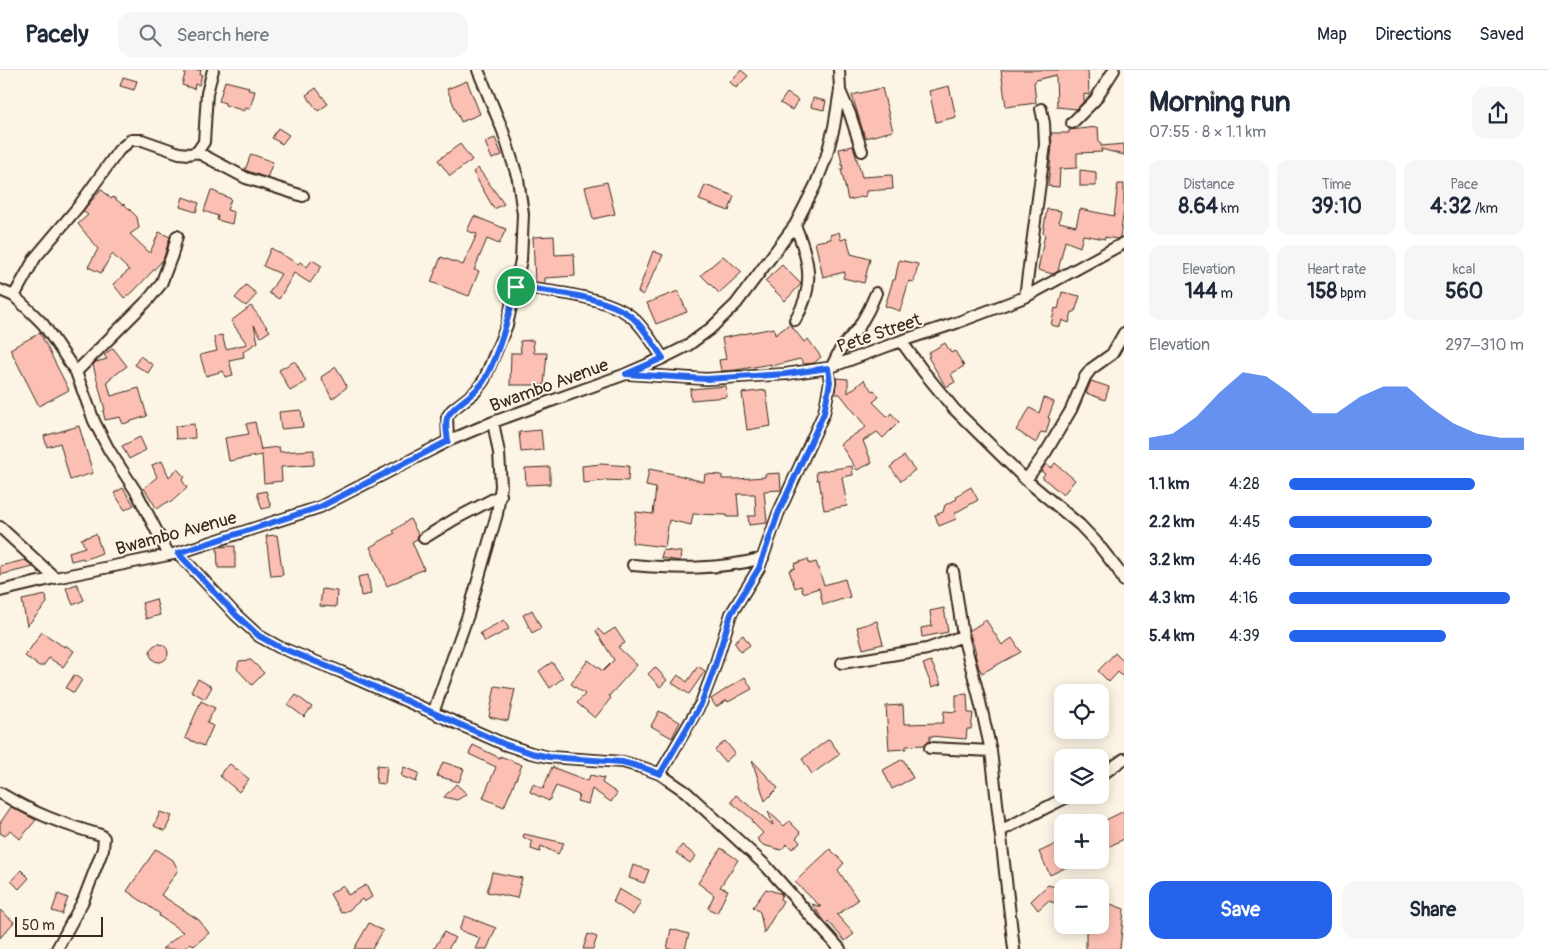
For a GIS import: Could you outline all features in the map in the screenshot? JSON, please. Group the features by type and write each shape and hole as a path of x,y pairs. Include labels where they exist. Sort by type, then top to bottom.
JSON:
{"street":[{"path":"14,296 35,258 78,206 119,150 131,140 142,140 179,153 189,154 197,152 204,142 207,93 213,70"},
{"path":"448,441 447,417 452,410 475,392 484,380 507,324 521,260 523,214 518,179 503,131 478,70"},
{"name":"Bwambo Avenue","path":"0,591 174,554 320,507 448,441 493,422 626,374 687,346 736,304 795,225 816,186 826,158 834,127 840,90 839,70"},
{"path":"1072,123 1095,100 1114,70"},
{"path":"840,90 862,151"},
{"path":"1025,297 1045,145 1041,109"},
{"path":"197,152 246,178 303,196"},
{"path":"795,225 805,251 808,274 806,300 796,320"},
{"path":"76,372 148,300 161,284 172,256 177,236"},
{"name":"Pete Street","path":"626,374 706,379 786,374 830,367 901,341 956,324 1025,297 1124,243"},
{"path":"516,287 562,293 594,300 616,308 633,318 663,358"},
{"path":"0,290 14,296 43,324 76,372 94,421 109,450 174,554 259,636 279,647 504,744 549,757 622,762 660,774 686,792 766,866 840,949"},
{"path":"660,774 701,704 731,614 754,577 763,558 778,514 824,413 830,382 830,367 840,350 859,327 876,292"},
{"path":"1026,480 1046,452 1070,410 1085,377 1091,369 1112,354 1124,332"},
{"path":"901,341 954,409 1026,480 1080,525 1097,543 1124,581"},
{"path":"433,713 474,597 501,495 499,453 493,422"},
{"path":"424,538 501,495"},
{"path":"0,527 55,578"},
{"path":"632,565 702,568 733,565 763,558"},
{"path":"953,571 963,636 978,693 990,751 1014,949"},
{"path":"842,663 926,649 963,636"},
{"path":"930,748 990,751"},
{"path":"1109,770 1124,759"},
{"path":"0,794 58,823 101,835 104,838 103,850 83,901 57,949"},
{"path":"1000,831 1054,804"}],"building":[{"path":"186,70 201,70 200,75 202,75 199,85 195,84 194,89 182,85"},
{"path":"741,70 748,76 736,88 730,82"},
{"path":"1001,70 1088,70 1089,95 1084,94 1084,101 1077,109 1057,107 1056,75 1034,82 1036,103 1006,107"},
{"path":"123,77 137,81 134,90 120,86"},
{"path":"225,81 249,87 248,90 255,91 250,109 245,108 245,111 225,105 225,103 219,101"},
{"path":"467,81 480,114 461,122 447,89"},
{"path":"949,86 956,117 936,122 929,91"},
{"path":"316,88 328,104 318,111 306,95"},
{"path":"882,88 893,131 865,138 852,95"},
{"path":"787,93 798,100 792,110 780,103"},
{"path":"813,98 826,101 824,110 811,107"},
{"path":"1098,127 1099,143 1101,143 1101,146 1124,144 1124,155 1101,149 1102,152 1077,153 1077,168 1060,169 1059,187 1048,186 1052,146 1051,133 1069,133 1069,130"},
{"path":"278,128 289,135 282,144 272,138"},
{"path":"495,138 502,155 492,159 485,142"},
{"path":"460,144 472,160 450,176 438,160"},
{"path":"853,146 862,177 892,175 893,189 866,191 866,196 848,200 841,169 843,169 839,149"},
{"path":"251,154 273,162 267,178 245,170"},
{"path":"478,168 504,204 494,209 473,172"},
{"path":"1080,170 1096,172 1096,186 1080,186"},
{"path":"607,182 615,214 593,219 585,187"},
{"path":"1118,184 1124,184 1124,209 1120,237 1117,239 1105,237 1105,239 1083,235 1080,247 1065,241 1058,271 1053,274 1038,270 1045,234 1043,233 1047,209 1061,211 1059,222 1076,226 1080,209 1114,216"},
{"path":"705,185 734,196 729,211 699,200"},
{"path":"101,189 111,199 113,197 124,204 137,217 139,228 130,234 150,253 159,232 170,237 163,260 133,292 124,298 113,284 129,270 112,254 101,273 88,267 98,249 78,224 88,215 83,211"},
{"path":"211,190 231,199 227,210 234,212 232,224 217,220 218,216 204,211"},
{"path":"183,197 199,203 196,212 180,207"},
{"path":"474,216 506,229 499,244 487,239 474,270 479,271 469,296 431,282 441,257 463,265 477,234 467,231"},
{"path":"839,232 841,240 847,238 851,254 870,259 864,283 843,278 845,272 823,277 815,242 831,239 830,235"},
{"path":"554,236 555,255 574,254 575,276 545,278 545,283 535,282 533,237"},
{"path":"271,248 298,264 300,262 307,267 312,260 322,266 310,283 294,273 279,299 269,293 281,274 263,266"},
{"path":"653,251 663,255 643,295 638,292"},
{"path":"723,256 742,272 719,293 701,275"},
{"path":"899,260 918,264 914,282 909,281 900,311 885,306 893,280 895,280"},
{"path":"782,265 801,284 785,301 765,281"},
{"path":"246,285 257,294 246,306 235,298"},
{"path":"678,291 687,312 656,324 647,303"},
{"path":"1062,292 1080,296 1069,323 1062,320 1060,327 1051,325 1055,308 1058,309"},
{"path":"251,306 270,331 261,337 254,325 258,342 243,352 244,357 229,360 233,375 225,377 223,371 206,376 200,355 217,351 214,337 222,335 226,349 247,344 231,321"},
{"path":"790,324 804,342 808,339 821,357 814,363 804,364 800,359 771,366 771,364 721,371 719,360 726,359 722,338 774,328 775,335"},
{"path":"40,333 69,390 39,406 10,349"},
{"path":"533,340 534,353 547,353 544,385 510,385 511,353 521,353 520,341"},
{"path":"945,343 951,353 955,351 964,366 951,374 955,382 946,387 928,357 930,356 928,353"},
{"path":"113,348 127,366 107,381 111,396 139,388 147,416 123,424 120,417 105,420 103,411 105,410 93,365 96,362 107,359 104,355"},
{"path":"140,356 153,365 148,373 135,365"},
{"path":"295,361 306,382 290,391 279,370"},
{"path":"336,367 347,387 332,399 321,377"},
{"path":"836,378 848,379 848,393 864,380 879,397 873,402 888,417 891,413 899,422 883,438 877,432 863,441 872,463 857,470 840,444 866,427 840,394 835,394"},
{"path":"1091,381 1109,387 1105,400 1086,393"},
{"path":"726,386 727,397 691,400 690,389"},
{"path":"766,390 771,426 747,430 742,393"},
{"path":"1044,398 1054,402 1048,418 1050,419 1046,433 1041,432 1036,443 1016,430 1030,408 1039,413"},
{"path":"301,410 303,427 281,429 279,412"},
{"path":"255,422 261,450 279,447 280,452 314,450 314,465 281,467 282,481 264,483 262,455 229,461 225,438 249,434 246,424"},
{"path":"194,424 195,438 176,439 175,426"},
{"path":"79,426 93,473 70,480 60,443 47,447 44,436"},
{"path":"541,430 543,450 521,452 519,432"},
{"path":"140,437 146,450 129,459 122,446"},
{"path":"904,456 915,470 901,481 890,467"},
{"path":"162,461 169,477 177,469 185,477 182,480 187,488 170,503 169,501 157,509 144,488 157,477 152,465"},
{"path":"1055,463 1075,480 1063,495 1042,477 1045,474 1041,471 1046,464 1051,468"},
{"path":"601,464 629,466 628,481 604,480 583,483 582,466"},
{"path":"852,466 853,475 842,477 847,506 824,510 816,472"},
{"path":"550,467 550,484 526,485 525,468"},
{"path":"649,469 704,482 705,474 722,475 722,479 736,479 765,477 765,474 780,473 781,490 764,491 767,523 749,525 748,516 756,516 755,494 737,494 739,517 693,514 691,525 669,520 665,547 632,543 636,512 653,514 656,488 646,486"},
{"path":"971,487 978,500 955,513 956,519 939,526 935,515 943,512 945,505 957,499 956,496"},
{"path":"123,488 134,505 125,510 114,493"},
{"path":"266,491 271,507 262,509 257,493"},
{"path":"410,519 418,534 417,539 412,542 424,569 387,586 370,547 395,533 393,531"},
{"path":"96,534 102,553 84,560 83,558 71,561 69,552 85,547 81,539"},
{"path":"277,535 283,575 271,576 266,536"},
{"path":"235,546 235,568 218,568 217,547"},
{"path":"663,550 681,552 680,561 661,558"},
{"path":"808,559 809,564 816,562 824,585 845,579 850,597 823,605 819,588 803,593 801,586 795,588 789,570 795,568 794,564"},
{"path":"25,560 33,567 0,575 0,566"},
{"path":"368,575 371,594 361,596 358,577"},
{"path":"77,584 84,600 73,605 66,588"},
{"path":"322,589 337,591 336,607 320,606"},
{"path":"46,595 47,603 27,626 22,600"},
{"path":"156,599 160,615 146,619 142,603"},
{"path":"944,608 948,632 922,637 921,628 932,626 930,611"},
{"path":"532,610 541,628 532,633 523,615"},
{"path":"504,620 509,629 485,642 480,633"},
{"path":"986,620 1002,645 1012,638 1021,652 982,673 969,631"},
{"path":"877,621 883,644 863,649 857,627"},
{"path":"615,628 625,643 618,647 637,665 609,696 611,698 595,718 577,703 585,694 571,684 588,660 603,671 614,660 596,631 598,629 604,635"},
{"path":"42,632 64,647 65,645 74,651 63,667 49,658 43,666 39,666 25,656"},
{"path":"743,635 750,645 741,652 734,642"},
{"path":"159,644 165,647 168,653 165,659 159,662 153,659 150,653 153,647"},
{"path":"1115,653 1124,662 1124,678 1118,672 1109,682 1098,671"},
{"path":"251,660 264,673 252,685 237,669 239,661"},
{"path":"931,661 941,684 932,687 923,664"},
{"path":"552,662 563,678 550,688 539,671"},
{"path":"698,666 705,671 689,694 672,683 678,675 687,682"},
{"path":"655,667 667,680 660,687 648,674"},
{"path":"74,675 82,680 74,693 66,688"},
{"path":"745,677 752,689 716,707 711,699"},
{"path":"198,679 212,687 205,699 191,691"},
{"path":"495,686 515,689 508,721 489,717"},
{"path":"967,694 968,713 973,713 971,729 967,729 966,739 930,736 930,741 924,745 906,746 906,749 889,750 886,706 903,705 904,724 943,723 944,711 956,712 956,695"},
{"path":"296,695 312,707 304,717 288,705"},
{"path":"201,701 215,708 207,723 213,726 204,746 185,738"},
{"path":"659,711 680,722 672,738 651,726"},
{"path":"829,739 840,754 812,774 802,759"},
{"path":"725,741 735,753 725,762 715,750"},
{"path":"473,745 500,758 500,756 522,765 504,807 483,798 496,767 469,754"},
{"path":"903,759 913,778 892,789 883,770"},
{"path":"752,760 778,788 765,801"},
{"path":"443,762 464,769 459,782 437,776"},
{"path":"230,764 249,779 239,792 220,776 223,770"},
{"path":"377,765 387,766 385,784 376,783"},
{"path":"404,767 419,773 416,782 401,776"},
{"path":"552,767 588,781 590,775 604,778 602,783 617,793 611,802 592,789 588,804 577,801 579,795 556,786 549,801 530,792 533,784 543,789"},
{"path":"456,784 467,794 457,800 444,797"},
{"path":"736,795 773,825 768,811 784,826 789,821 801,833 796,838 800,842 792,849 787,844 781,850 763,845 757,839 763,833 752,822 753,820 731,802"},
{"path":"11,807 36,820 20,839 10,830 5,836 0,833 0,823"},
{"path":"1124,811 1124,839 1109,846 1109,818"},
{"path":"160,812 172,816 165,831 154,826"},
{"path":"524,834 564,843 558,854 541,846 540,852 531,849 532,842 523,837"},
{"path":"682,845 696,856 690,863 676,853"},
{"path":"1054,845 1054,869 1062,869 1050,875 1039,852"},
{"path":"721,848 738,860 720,887 728,890 717,913 708,908 714,895 698,883"},
{"path":"156,849 173,860 178,870 161,895 199,920 209,933 194,946 191,943 183,949 162,949 183,932 127,891"},
{"path":"830,849 844,863 838,870 858,900 837,915 854,934 845,941 828,921 826,923 812,904 821,907 795,882"},
{"path":"633,865 649,870 644,883 629,878"},
{"path":"21,870 29,878 19,889 11,881"},
{"path":"492,872 522,878 517,898 487,892"},
{"path":"343,885 348,895 366,885 372,897 364,902 362,899 349,910 341,913 330,894"},
{"path":"1048,885 1054,887 1054,903 1048,901 1038,910 1031,901"},
{"path":"619,889 641,902 633,915 613,902"},
{"path":"766,889 782,894 780,899 783,901 764,933 760,912 753,907"},
{"path":"58,894 68,898 62,914 52,911"},
{"path":"1109,903 1124,909 1120,949 1086,949 1086,934 1109,934"},
{"path":"0,910 14,922 0,938"},
{"path":"465,916 496,928 487,949 475,949 480,938 459,930"},
{"path":"369,923 383,931 372,949 354,949"},
{"path":"671,929 689,934 685,949 667,949"},
{"path":"444,932 455,938 448,949 434,949"},
{"path":"588,934 597,937 593,949 583,949"}],"route":[{"path":"516,287 554,291 594,300 616,308 633,318 663,358 626,374 706,379 786,374 828,368 830,382 824,413 778,514 759,568 736,604 728,621 713,672 701,704 660,774 622,762 549,757 504,744 341,672 279,647 259,636 236,615 178,553 320,507 448,441 447,417 452,410 475,392 484,380 507,324 516,287"}]}
